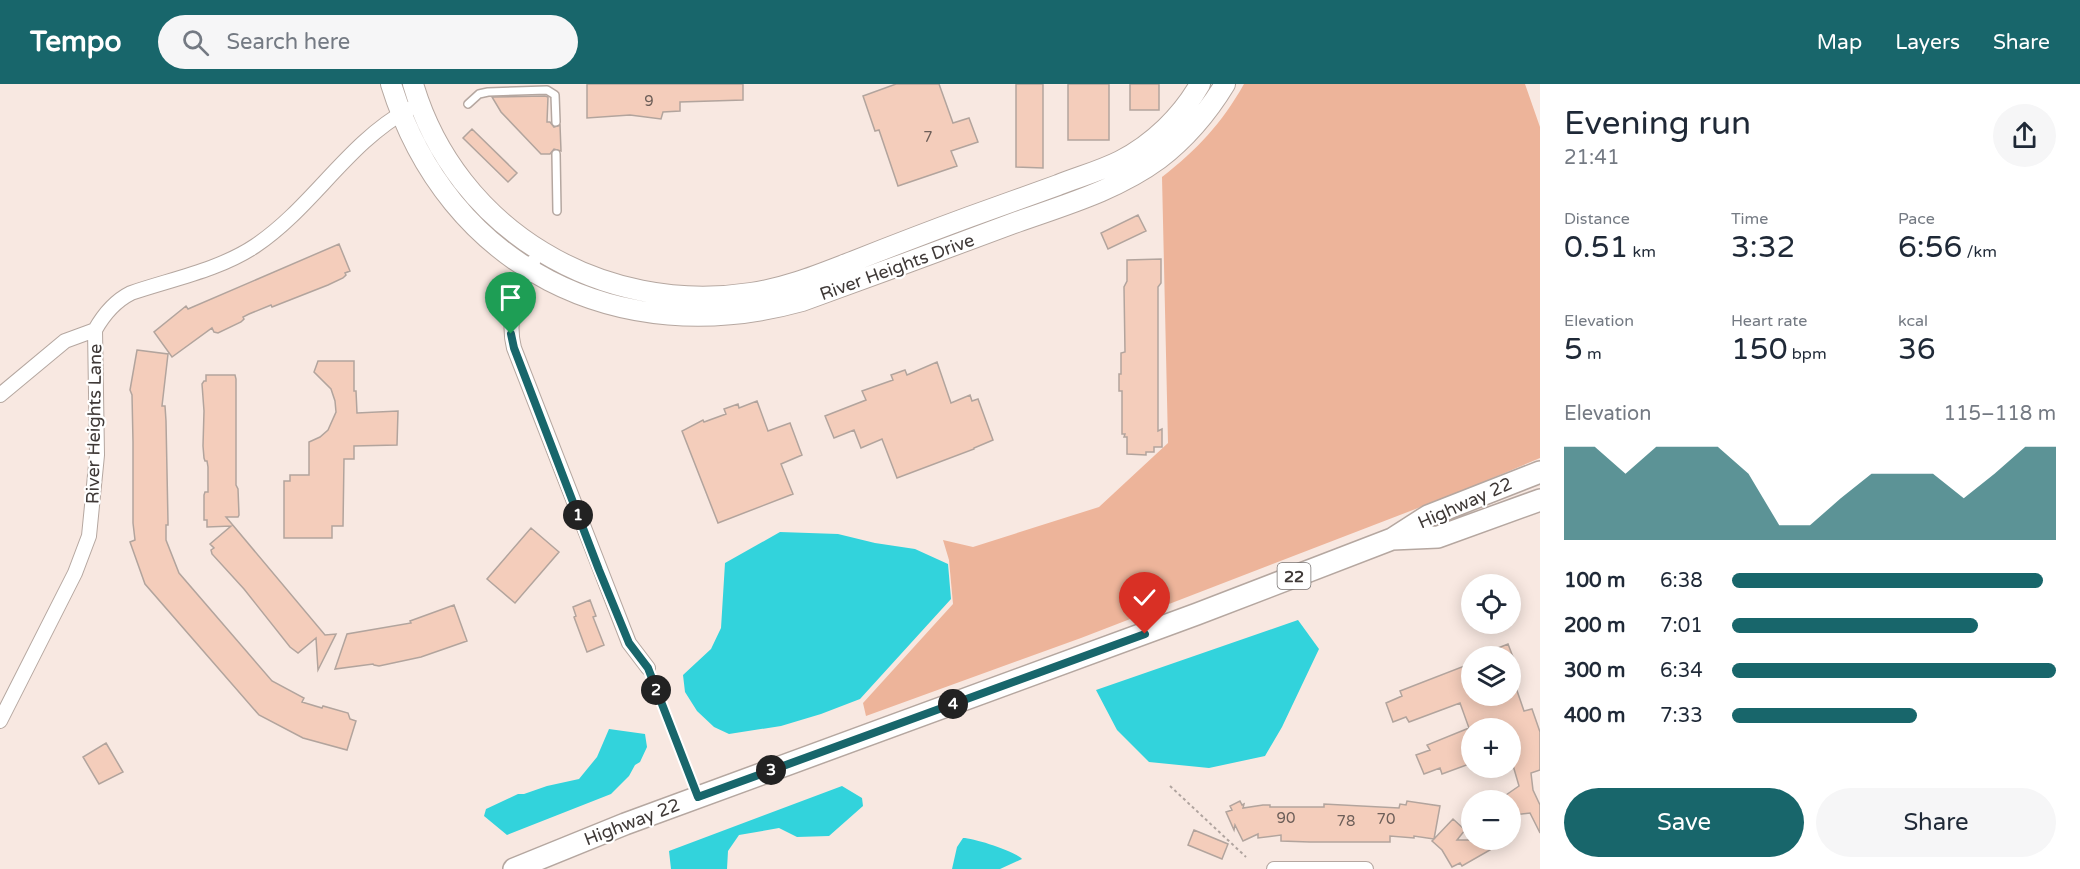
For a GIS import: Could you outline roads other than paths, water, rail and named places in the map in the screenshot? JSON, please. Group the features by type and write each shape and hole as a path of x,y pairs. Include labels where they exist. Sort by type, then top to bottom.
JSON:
{"main road":[{"name":"Highway 22","path":"514,869 698,797 1093,653 1392,538 1428,516 1540,472"},
{"name":"Highway 22","path":"1392,538 1438,537 1540,500"}],"street":[{"name":"River Heights Drive","path":"391,84 400,114 421,155 451,200 481,233 529,270 591,298 636,310 704,317 758,312 802,301 1117,184 1154,138 1178,116 1200,84"},
{"name":"River Heights Drive","path":"413,84 419,104 441,151 460,180 500,221 540,251 593,277 645,292 694,297 752,293 800,282 938,228 1106,167 1159,159 1186,135 1225,84"},
{"name":"River Heights Lane","path":"0,721 75,573 89,536 97,455 95,330 101,319 118,300 132,293 234,258 256,245 278,228 371,134 419,104"},
{"path":"1059,184 1069,203"},
{"path":"938,228 948,248"},
{"path":"540,251 515,299 511,314 514,348 629,643 648,668"},
{"path":"752,293 758,312"},
{"path":"0,395 65,341 95,330"},
{"path":"1274,869 1366,869"}],"lane":[{"path":"468,104 479,94 488,92 547,90 555,95 556,122"},
{"path":"556,154 557,211"},
{"path":"648,668 698,797"}],"water":[{"path":"780,532 838,534 915,549 948,564 951,599 860,699 781,726 729,734 714,727 697,711 685,692 683,675 711,649 721,628 725,563"},
{"path":"1298,620 1319,649 1282,727 1265,756 1209,768 1149,762 1117,730 1096,690"},
{"path":"609,729 645,734 647,747 640,762 611,794 507,835 484,816 486,809 518,794 579,779 597,757"},
{"path":"842,786 862,798 863,806 829,836 797,837 779,828 739,835 728,851 727,869 671,869 669,851"},
{"path":"963,838 995,846 1022,859 1000,869 952,869 957,847"}]}
